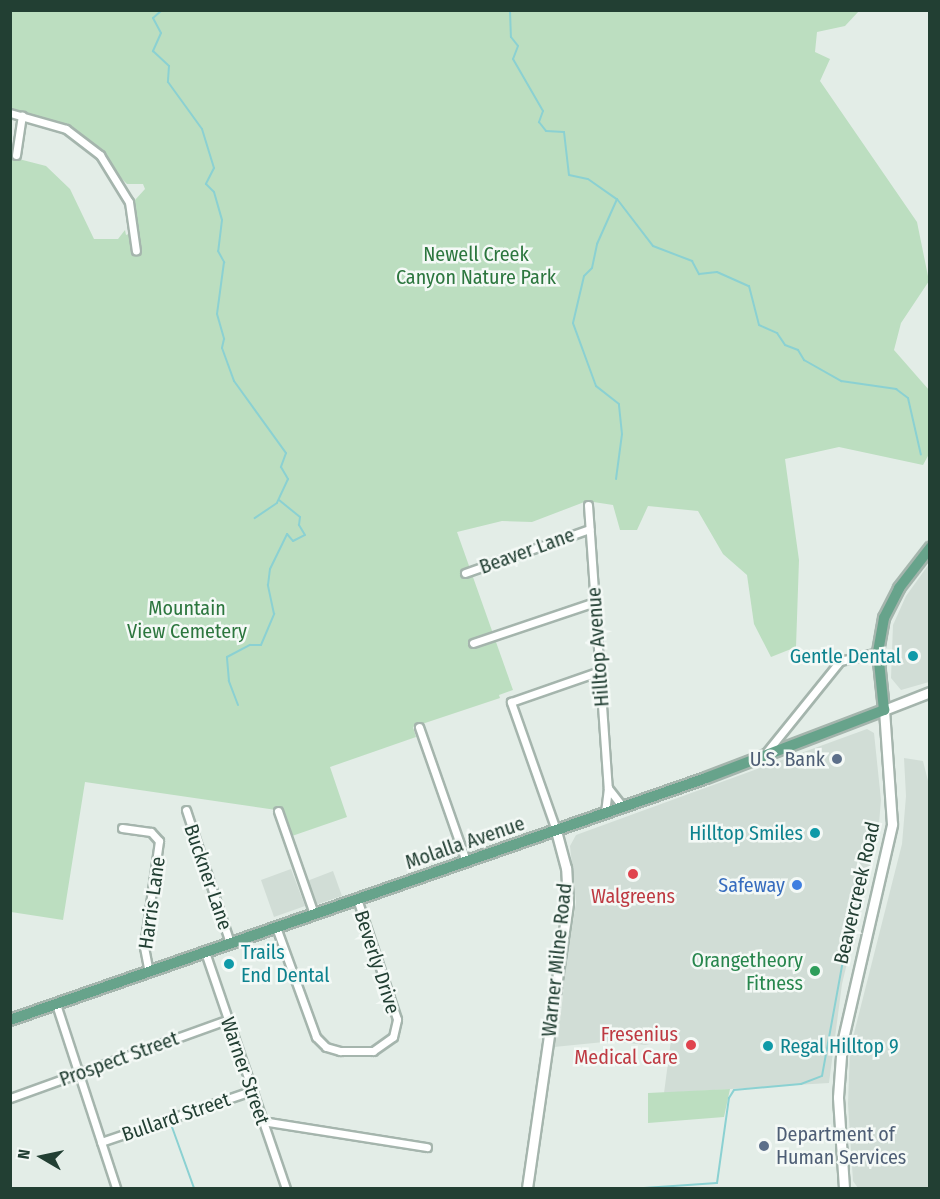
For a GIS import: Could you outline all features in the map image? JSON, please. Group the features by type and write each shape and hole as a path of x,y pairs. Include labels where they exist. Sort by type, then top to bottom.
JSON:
{"main road":[{"name":"Beavercreek Road","path":"844,1188 838,1097 842,1043 892,824 878,652 889,603 930,548"},
{"name":"Molalla Avenue","path":"10,1020 623,807 930,693"},
{"name":"Warner Milne Road","path":"527,1188 568,903 566,868 556,830"}],"street":[{"path":"10,113 66,129 100,155 129,202 136,251"},
{"path":"16,155 22,115"},
{"name":"Hilltop Avenue","path":"588,505 608,788 604,813"},
{"name":"Beaver Lane","path":"465,573 589,529"},
{"path":"473,643 595,602"},
{"path":"764,756 843,659 878,652"},
{"name":"Warner Milne Road","path":"556,830 511,702 600,671"},
{"path":"419,727 466,861"},
{"path":"608,788 623,807"},
{"name":"Buckner Lane","path":"186,810 230,943"},
{"path":"278,811 314,914"},
{"name":"Harris Lane","path":"122,828 151,832 159,841 144,946 149,972"},
{"name":"Beverly Drive","path":"276,927 316,1037 326,1047 340,1051 373,1051 393,1037 397,1018 357,899"},
{"name":"Warner Street","path":"205,952 226,1020 286,1188"},
{"path":"56,1004 116,1188"},
{"name":"Prospect Street","path":"10,1098 226,1020"},
{"name":"Bullard Street","path":"100,1142 252,1091"},
{"path":"262,1121 427,1147"}],"shaded area":[{"path":"929,564 929,682 901,690 891,678 893,625 906,596"},
{"path":"867,729 874,733 881,800 878,835 842,984 829,1083 664,1093 671,1040 645,1045 614,1041 554,1047 576,902 570,846 576,835"},
{"path":"904,758 923,761 929,785 929,1188 858,1188 853,1181 848,1104 850,1049 902,844 906,796"},
{"path":"291,869 305,906 274,917 261,880"},
{"path":"333,871 342,896 315,905 307,881"}],"green space":[{"name":"Newell Creek Canyon Nature Park","path":"10,11 859,11 845,26 817,32 815,52 830,59 820,81 917,222 929,281 901,323 894,350 929,390 929,454 923,465 839,447 785,459 799,560 796,647 771,657 754,624 747,575 723,554 698,511 648,506 637,530 620,530 613,505 587,501 532,522 502,521 457,532 513,690 499,695 500,698 413,727 416,737 330,767 347,817 292,836 283,811 85,782 63,920 11,912 11,157 46,166 70,189 94,239 118,239 125,230 126,235 133,232 135,200 145,189 143,184 127,184 73,131 11,112"},
{"path":"730,1089 724,1117 648,1123 648,1093"}],"waterway":[{"path":"162,10 153,18 161,33 153,51 169,66 168,82 202,129 214,168 206,184 214,192 222,220 218,251 224,262 217,314 224,339 222,348 234,381 286,453 281,467 288,479 277,503 255,518"},
{"path":"504,10 510,11 511,37 518,46 513,59 543,111 539,122 546,131 564,132 569,175 588,179 617,199 653,246 692,261 699,274 717,272 749,286 759,325 777,333 785,345 798,350 804,360 841,381 896,389 908,398 921,455"},
{"path":"616,479 622,434 619,404 596,386 573,323 584,276 592,268 597,244 617,199"},
{"path":"238,705 229,681 227,657 250,645 261,645 274,614 268,585 270,569 287,534 293,541 305,535 299,525 300,517 279,500"},
{"path":"644,1188 717,1183 729,1098 734,1090 801,1084 822,1076 845,950"},
{"path":"172,1127 194,1188"}],"place":[{"name":"Gentle Dental","path":"913,656"},
{"name":"U.S. Bank","path":"837,759"},
{"name":"Hilltop Smiles","path":"815,833"},
{"name":"Walgreens","path":"633,874"},
{"name":"Safeway","path":"797,885"},
{"name":"Trails End Dental","path":"229,964"},
{"name":"Orangetheory Fitness","path":"815,971"},
{"name":"Fresenius Medical Care","path":"691,1045"},
{"name":"Regal Hilltop 9","path":"768,1046"},
{"name":"Department of Human Services","path":"764,1146"}],"park label":[{"name":"Mountain View Cemetery","path":"187,620"}]}
